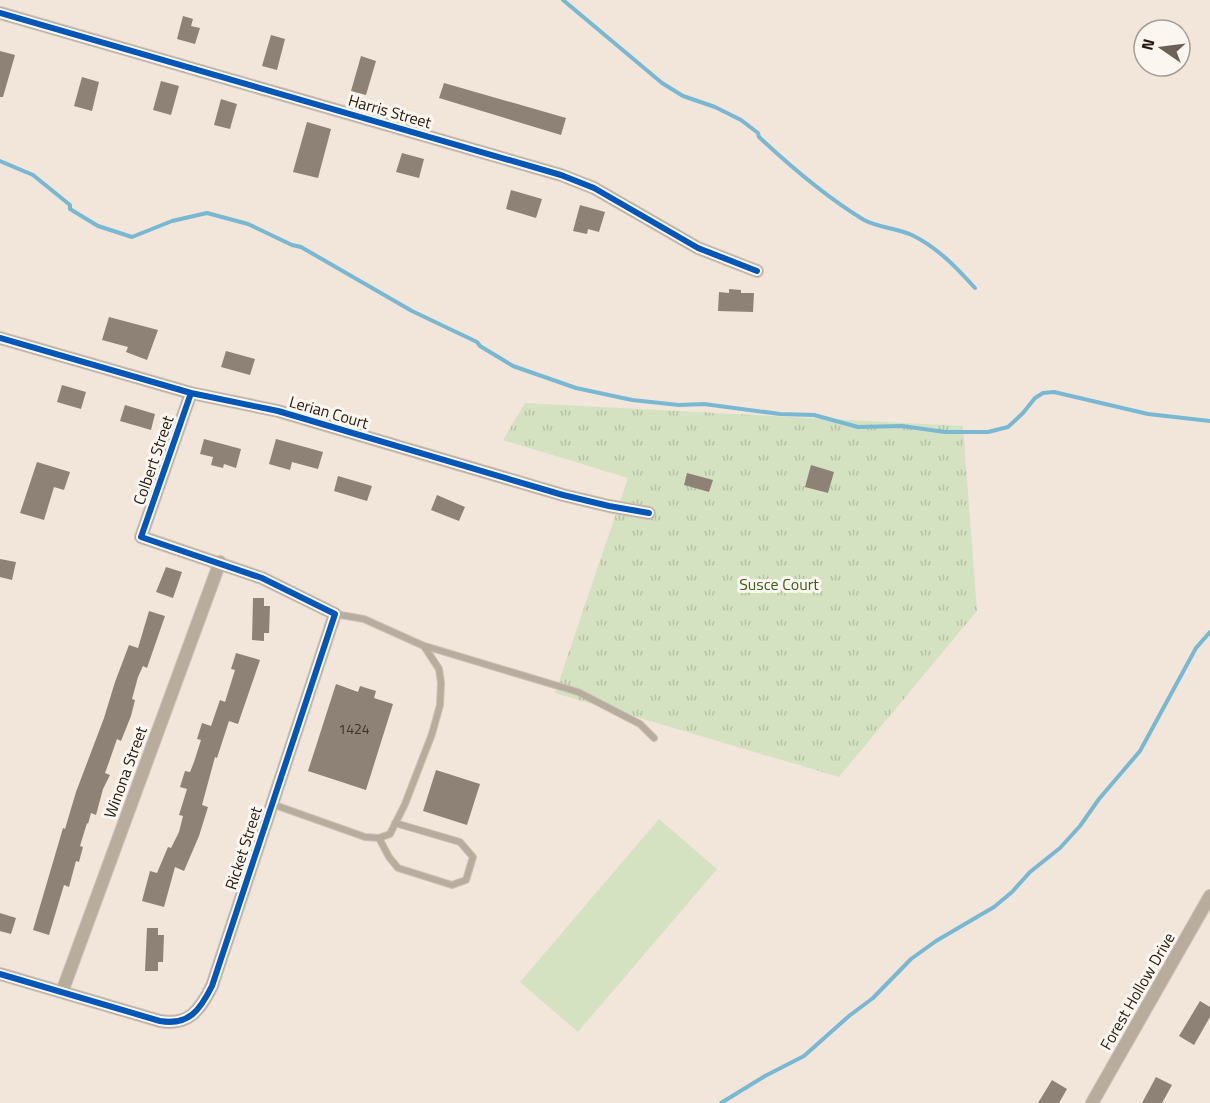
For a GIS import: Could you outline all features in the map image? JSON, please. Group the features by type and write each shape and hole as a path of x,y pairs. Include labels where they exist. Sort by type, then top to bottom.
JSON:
{"street":[{"name":"Harris Street","path":"0,13 561,175 594,188 698,248 758,271"},
{"name":"Lerian Court","path":"0,338 191,393 278,411 563,495 649,513"},
{"name":"Colbert Street","path":"191,393 141,537 220,562"},
{"path":"220,562 287,588 335,614"},
{"name":"Winona Street","path":"62,992 220,562"},
{"name":"Ricket Street","path":"0,974 173,1023 196,1011 204,1002 212,986 335,614"},
{"name":"Forest Hollow Drive","path":"1092,1103 1210,896"}],"lane":[{"path":"335,614 364,620 424,646 578,692 640,724 654,738"},
{"path":"272,804 365,837 379,838 390,834 405,804 432,734 440,705 439,669 424,646"},
{"path":"379,838 398,868 452,885 466,880 473,857 460,842 395,823"}],"green space":[{"name":"Susce Court","path":"525,403 963,426 977,611 839,777 555,693 628,478 503,440"},
{"path":"659,819 717,869 578,1032 520,982"}],"building":[{"path":"183,16 193,19 191,26 200,28 195,44 177,39"},
{"path":"271,35 285,39 277,70 262,66"},
{"path":"0,51 15,55 3,97 0,97"},
{"path":"361,56 376,61 366,95 351,91"},
{"path":"82,77 99,82 92,111 74,106"},
{"path":"161,81 179,86 171,115 153,110"},
{"path":"444,83 566,118 561,135 439,98"},
{"path":"221,99 237,104 230,129 214,125"},
{"path":"307,122 331,129 318,178 293,172"},
{"path":"402,153 424,159 419,178 396,172"},
{"path":"511,190 542,199 536,218 506,209"},
{"path":"580,205 605,212 599,232 588,229 587,234 573,231"},
{"path":"729,289 741,290 741,293 754,293 753,312 718,311 719,292 729,293"},
{"path":"109,317 158,330 147,360 126,352 128,347 102,340"},
{"path":"226,351 255,359 250,375 221,367"},
{"path":"62,385 86,392 81,409 57,402"},
{"path":"125,405 155,414 151,430 120,421"},
{"path":"204,439 241,449 236,468 224,464 223,468 211,465 213,457 200,454"},
{"path":"276,439 323,452 318,469 292,462 290,470 269,464"},
{"path":"37,462 70,472 64,490 54,487 44,520 20,513"},
{"path":"811,465 834,472 828,493 805,487"},
{"path":"687,473 713,480 709,492 684,485"},
{"path":"338,476 372,486 367,501 334,491"},
{"path":"437,495 465,507 459,521 431,510"},
{"path":"0,559 16,562 12,580 0,577"},
{"path":"166,567 182,572 173,598 156,592"},
{"path":"253,598 264,598 264,606 270,606 269,633 264,633 264,641 252,640"},
{"path":"149,611 165,616 147,668 143,666 138,677 132,699 135,700 131,716 121,741 117,739 105,773 110,775 103,789 96,815 91,813 87,823 80,846 83,847 79,862 76,861 69,887 64,885 49,935 33,930 63,828 65,829 115,682 129,645 138,648"},
{"path":"236,653 260,660 238,724 229,721 217,758 215,757 202,805 208,807 199,836 184,871 175,867 164,907 142,901 150,871 157,873 168,847 171,848 179,832 183,816 179,815 187,789 180,787 185,771 190,772 194,762 201,740 197,739 202,723 211,726 220,700 225,702 235,670 231,669"},
{"path":"336,684 358,692 360,686 376,691 374,698 393,704 366,790 308,771"},
{"path":"436,770 480,784 467,825 423,811"},
{"path":"0,913 16,918 11,934 0,931"},
{"path":"147,928 158,928 158,935 164,935 163,962 158,962 158,971 145,971"},
{"path":"1200,1001 1210,1007 1210,1017 1194,1045 1179,1036"},
{"path":"1156,1077 1172,1085 1162,1103 1142,1103"},
{"path":"1052,1080 1067,1089 1059,1103 1038,1103"}],"waterway":[{"path":"563,0 662,83 683,96 715,107 741,120 758,133 759,137 796,170 836,202 870,223 906,233 921,240 946,258 975,288"},
{"path":"0,161 33,175 70,205 70,209 98,226 132,237 172,221 207,213 248,224 301,247 412,311 477,342 513,366 576,388 632,400 679,405 704,404 780,414 814,415 858,427 902,426 945,432 988,432 1008,427 1035,398 1043,393 1054,392 1148,414 1210,421"},
{"path":"721,1103 765,1076 804,1056 873,998 911,959 936,941 994,907 1030,872 1060,848 1140,751 1196,648 1210,632"}],"cycle path":[{"path":"0,13 561,175 594,188 698,248 757,271"},
{"path":"0,338 191,393 278,411 563,495 649,513"},
{"path":"0,974 160,1021 179,1021 198,1009 212,986 335,614 262,578 141,537 191,393"}]}
